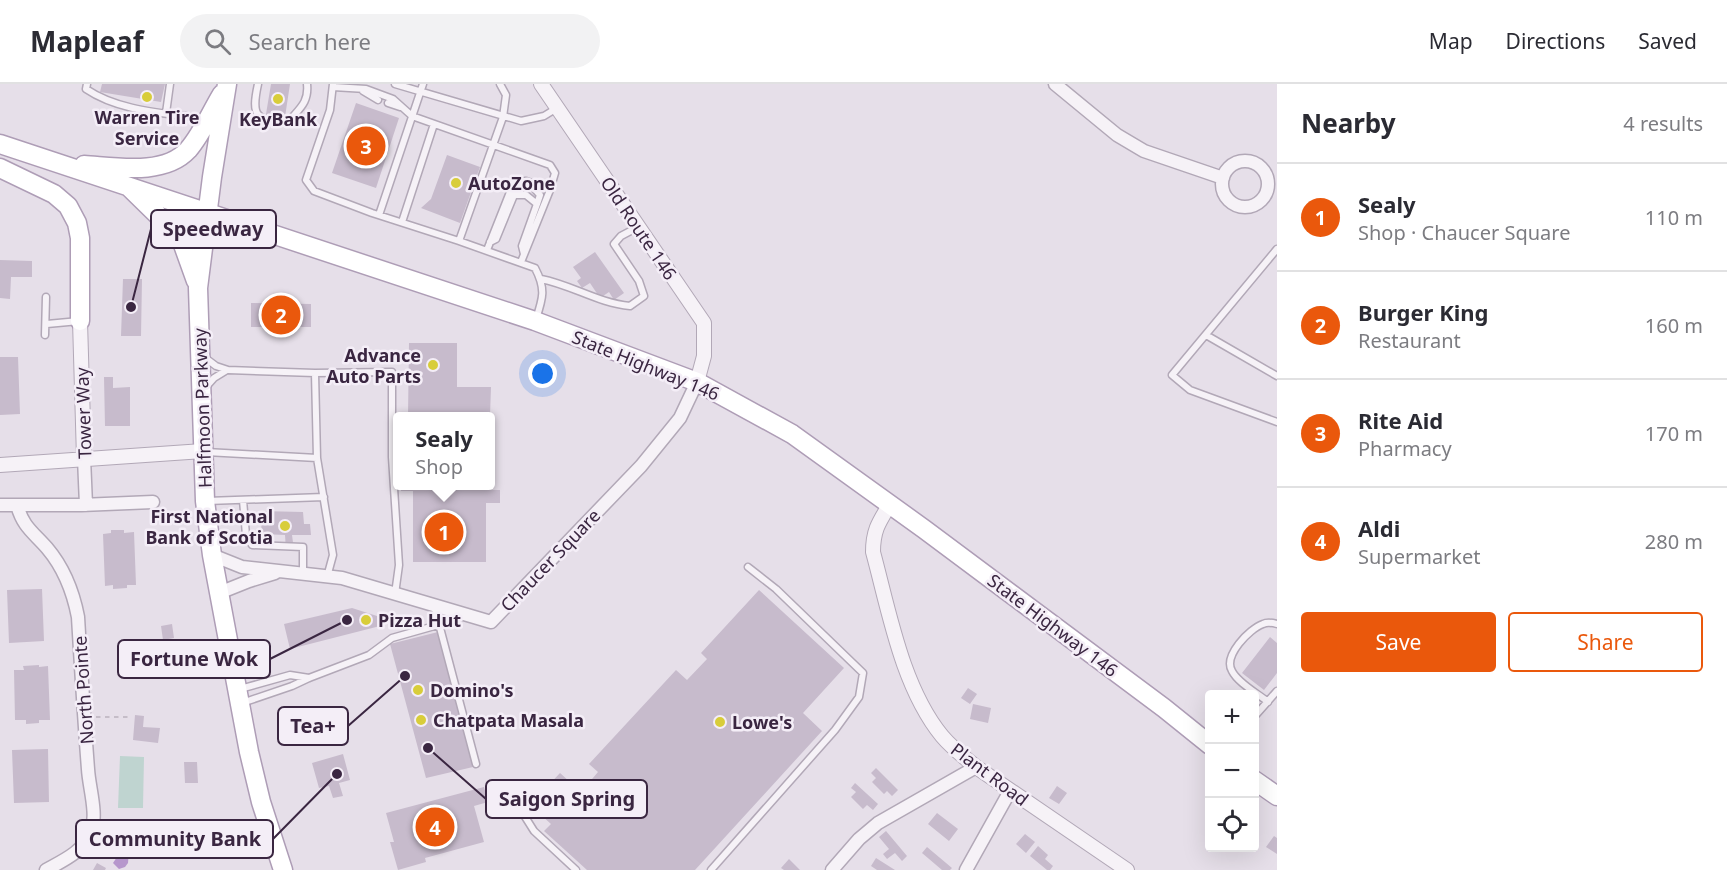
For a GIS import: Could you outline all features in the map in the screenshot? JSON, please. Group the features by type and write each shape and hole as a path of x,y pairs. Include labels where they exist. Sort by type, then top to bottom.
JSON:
{"main road":[{"path":"59,163 125,168 165,164 187,152 227,84"},
{"name":"Halfmoon Parkway","path":"227,84 198,288 205,501 212,555 238,697 261,802 283,870"},
{"name":"State Highway 146","path":"0,144 535,321 697,382 792,434 1164,708 1208,744"},
{"path":"0,168 54,194 68,206 77,223 80,238 80,321"},
{"path":"127,186 176,233 186,252 198,288"},
{"path":"1259,783 1277,796"}],"street":[{"name":"Old Route 146","path":"541,84 704,323 704,356 697,382"},
{"path":"1055,84 1117,135 1144,151 1223,178"},
{"name":"Tower Way","path":"80,321 86,505"},
{"name":"Chaucer Square","path":"212,555 242,567 342,578 491,622 641,466 680,418 697,382"},
{"path":"0,465 203,451"},
{"path":"0,505 153,502"},
{"name":"Plant Road","path":"890,504 877,525 873,537 873,552 899,648 927,714 949,743 976,767 1127,870"},
{"name":"North Pointe","path":"17,506 25,526 46,547 69,581 78,617 93,814 91,832 81,847 70,857 46,870"},
{"name":"Chaucer Square","path":"219,594 249,581 279,572"},
{"path":"832,870 859,839 878,823 976,767"},
{"path":"966,870 1010,791"}],"lane":[{"path":"87,84 86,89 99,98 134,108 208,119"},
{"path":"166,113 170,84"},
{"path":"258,84 254,102 255,111 258,116 272,121 289,121 302,107 308,95 307,84"},
{"path":"395,84 521,121 544,116 557,108"},
{"path":"379,215 422,93 423,84"},
{"path":"459,241 504,117 506,95 500,84"},
{"path":"521,262 550,190 555,173 550,165 412,116 393,99 360,89 333,86 330,110 306,180 314,191 535,268 541,279 543,297 535,321"},
{"path":"360,89 378,100"},
{"path":"388,104 404,108"},
{"path":"402,222 434,124"},
{"path":"487,250 514,182 526,181 550,190"},
{"path":"490,242 496,238 514,195 523,186 533,187 540,195 522,246 524,255"},
{"path":"514,195 526,195 537,204"},
{"path":"541,279 557,282 613,304 630,306 644,296 639,281 614,244 621,236 638,227"},
{"path":"1277,249 1172,375 1190,390 1277,422"},
{"path":"45,335 46,297"},
{"path":"46,324 80,321"},
{"path":"1206,335 1277,376"},
{"path":"199,350 209,362 228,370 315,373 392,372 393,457"},
{"path":"201,394 214,378 228,370"},
{"path":"315,373 318,458 333,555 327,576"},
{"path":"203,451 318,458"},
{"path":"395,490 399,565 395,594"},
{"path":"205,501 324,497"},
{"path":"243,500 246,535 252,545 303,547 303,574"},
{"path":"711,870 835,730 859,697 863,673 776,589 748,567"},
{"path":"434,605 476,764"},
{"path":"1268,702 1232,673 1229,664 1230,655 1251,632 1264,623 1277,624"},
{"path":"238,697 292,687 309,678 369,656 392,638 438,625"},
{"path":"238,697 290,675 309,678"},
{"path":"1259,712 1277,691"},
{"path":"517,804 534,831 576,870"}],"path":[{"path":"84,717 128,717"}],"shaded area":[{"path":"120,756 144,757 143,808 118,808"},
{"path":"122,846 129,850 128,863 119,869 113,863"}],"building":[{"name":"Warren Tire Service","path":"102,84 165,84 161,102 100,92"},
{"name":"KeyBank","path":"271,84 290,84 285,117 266,114"},
{"path":"356,103 399,118 376,188 332,173"},
{"name":"AutoZone","path":"447,155 480,167 460,223 421,208 431,199"},
{"path":"595,252 624,293 614,300 609,292 600,298 590,283 582,288 577,281 581,278 573,267"},
{"path":"0,260 32,261 32,277 11,277 10,299 0,298"},
{"path":"123,279 142,279 141,336 121,336"},
{"path":"251,303 311,304 311,327 251,327"},
{"path":"409,343 457,343 457,387 491,387 490,412 408,412"},
{"path":"0,357 18,357 20,414 0,415"},
{"path":"104,377 113,377 113,388 130,387 130,426 105,426"},
{"path":"500,490 500,503 486,503 486,562 413,562 413,491 401,491"},
{"path":"260,511 303,512 304,524 310,524 311,535 292,535 294,550 286,550 285,535 262,534"},
{"path":"111,530 124,530 124,533 134,532 136,585 113,589 113,585 105,586 103,534 111,533"},
{"path":"42,589 44,641 9,643 7,590"},
{"name":"Lowe's","path":"759,590 844,668 803,713 822,731 695,870 587,870 544,831 551,824 530,805 560,773 581,792 598,772 589,764 676,670 687,680 707,659 701,653"},
{"path":"352,608 377,616 380,626 290,649 284,624"},
{"path":"172,624 174,638 163,640 161,626"},
{"path":"438,632 473,767 426,778 390,644"},
{"path":"1270,637 1277,643 1277,673 1264,690 1242,673"},
{"path":"39,665 39,667 48,666 50,720 39,720 39,723 26,724 26,720 15,720 14,670 24,670 23,666"},
{"path":"968,688 977,694 970,704 961,698"},
{"path":"973,704 991,708 988,723 970,719"},
{"path":"135,715 144,716 143,727 160,728 158,743 133,740"},
{"path":"48,749 49,802 14,803 12,750"},
{"path":"343,754 350,780 339,783 343,796 333,798 329,786 319,788 312,763"},
{"path":"184,762 197,762 198,783 185,783"},
{"path":"876,768 898,790 892,796 887,791 884,794 872,782 876,778 871,773"},
{"path":"855,783 878,804 873,810 867,805 863,809 851,797 856,792 851,788"},
{"path":"1057,786 1067,793 1059,804 1049,798"},
{"path":"484,787 488,802 474,806 484,842 425,858 426,862 398,870 390,842 394,842 386,813"},
{"path":"937,813 958,829 949,841 928,824"},
{"path":"886,831 907,856 902,861 895,853 887,859 883,854 889,849 879,837"},
{"path":"1025,834 1035,842 1026,853 1016,844"},
{"path":"1274,836 1277,838 1277,854 1266,847"},
{"path":"1038,846 1048,855 1045,859 1053,866 1050,870 1030,856"},
{"path":"927,847 952,868 942,870 922,853"},
{"path":"876,858 895,870 877,870 871,866"},
{"path":"789,859 800,870 781,868"},
{"path":"97,863 106,868 105,870 93,870"}],"place":[{"name":"Warren Tire Service","path":"147,97"},
{"name":"KeyBank","path":"278,99"},
{"name":"Rite Aid","path":"366,146"},
{"name":"AutoZone","path":"456,183"},
{"name":"Speedway","path":"131,307"},
{"name":"Burger King","path":"281,315"},
{"name":"Advance Auto Parts","path":"433,365"},
{"name":"First National Bank of Scotia","path":"285,526"},
{"name":"Sealy","path":"444,532"},
{"name":"Fortune Wok","path":"347,620"},
{"name":"Pizza Hut","path":"366,620"},
{"name":"Tea+","path":"405,676"},
{"name":"Domino's","path":"418,690"},
{"name":"Chatpata Masala","path":"421,720"},
{"name":"Lowe's","path":"720,722"},
{"name":"Saigon Spring","path":"428,748"},
{"name":"Community Bank","path":"337,774"},
{"name":"Aldi","path":"435,827"}]}
